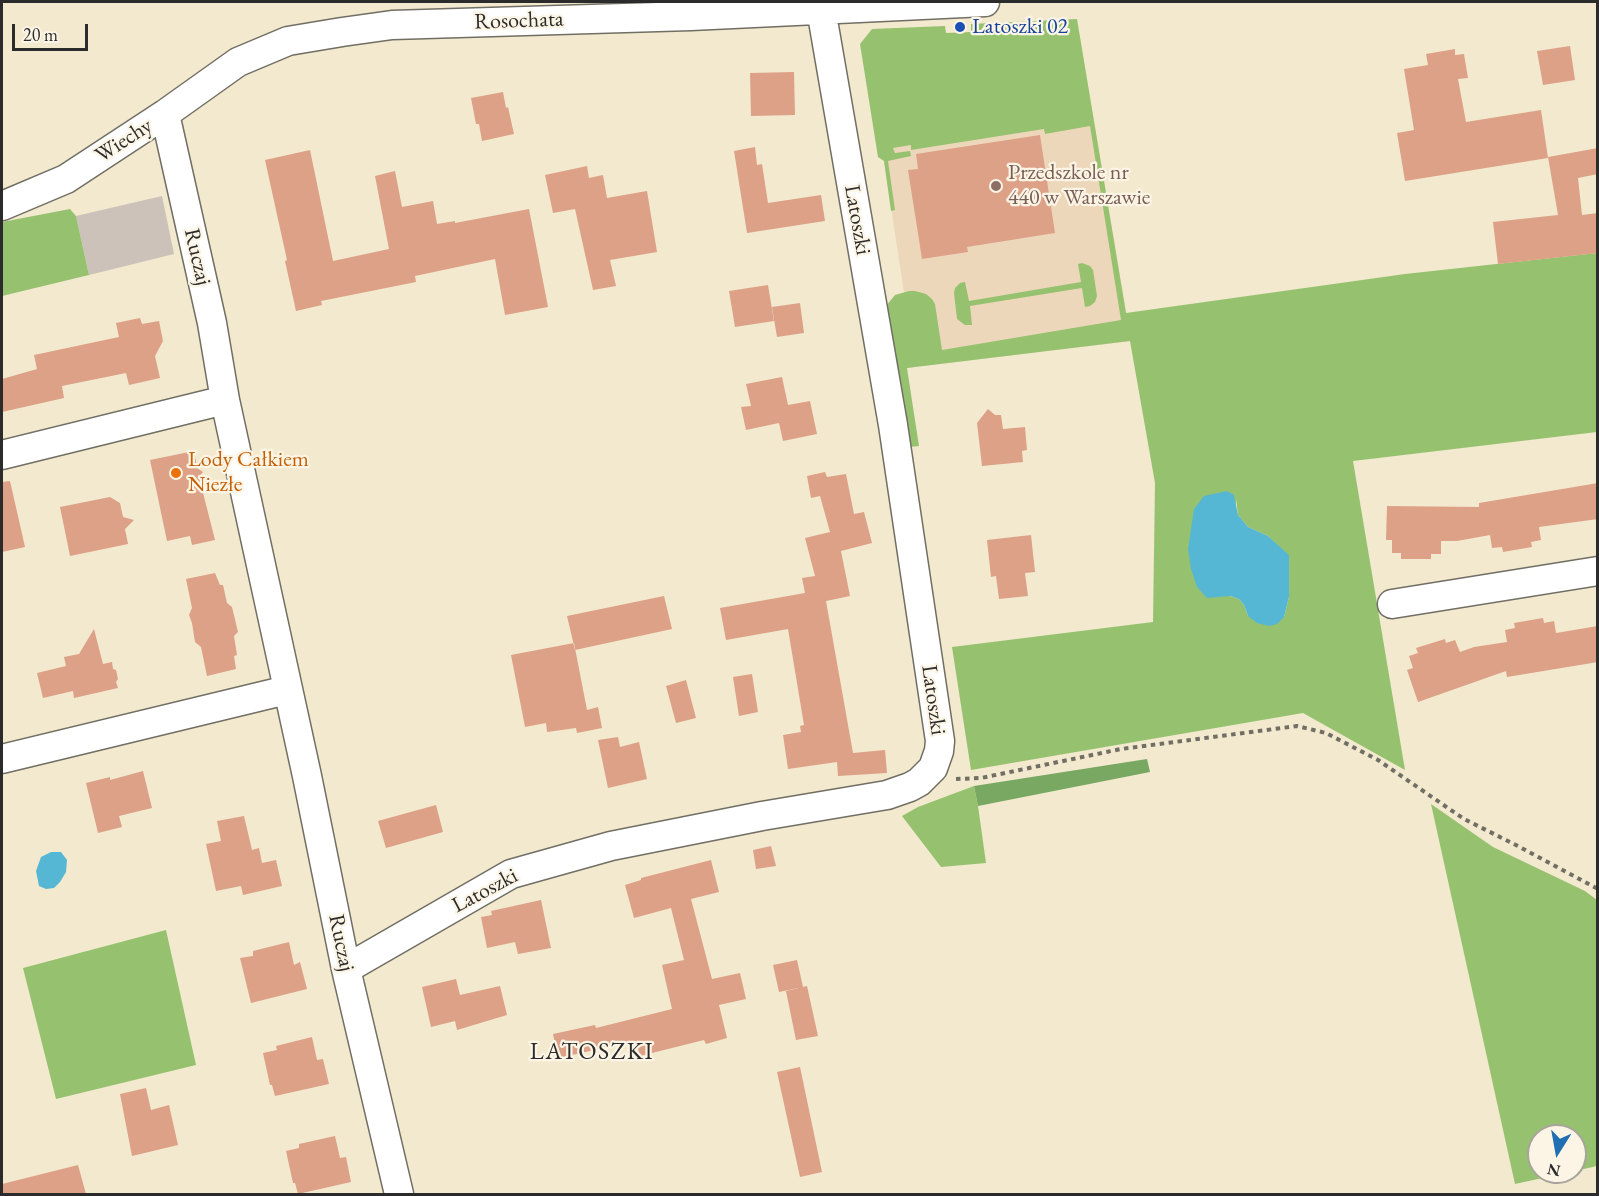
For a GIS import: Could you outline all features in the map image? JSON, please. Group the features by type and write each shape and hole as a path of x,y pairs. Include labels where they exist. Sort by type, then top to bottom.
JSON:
{"street":[{"name":"Rosochata","path":"238,62 288,41 392,26 691,16 826,7 985,2"},
{"name":"Latoszki","path":"346,969 511,874 611,846 762,816 887,795 919,782 933,768 940,741 893,425 826,7"},
{"name":"Wiechy","path":"2,206 66,179 165,114 238,62"},
{"name":"Ruczaj","path":"165,114 212,323 225,400 307,776 346,969 399,1194"},
{"path":"2,455 225,400"},
{"path":"1392,604 1598,571"},
{"path":"2,759 287,690"}],"path":[{"path":"928,775 950,779 981,778 1121,749 1297,726 1326,733 1378,760 1464,819 1598,889"}],"shaded area":[{"name":"Przedszkole nr 440 w Warszawie","path":"1079,32 1131,341 906,368 905,299 866,44"},
{"path":"162,196 174,254 89,275 76,216"}],"green space":[{"path":"1077,19 1126,313 1405,274 1597,253 1597,432 1353,461 1405,770 1303,713 971,770 952,647 1153,622 1155,483 1130,341 907,368 919,446 910,447 904,399 900,393 886,306 895,295 915,291 926,294 932,299 935,304 942,350 1121,320 1090,126 1045,134 1044,129 911,150 911,145 893,148 895,153 910,151 911,156 888,161 895,210 891,211 884,161 878,157 860,44 872,29 945,26 946,33 971,32 971,24","holes":["1236,499 1238,515 1248,527 1268,536 1289,556 1289,597 1284,617 1248,616 1239,599 1230,596"]},
{"path":"70,209 76,216 89,275 2,296 2,222"},
{"path":"1082,263 1093,270 1097,296 1095,302 1090,306 1085,307 1082,288 970,306 972,325 965,325 957,319 954,293 960,283 965,282 969,301 1081,282 1078,264"},
{"path":"1147,759 1150,772 978,806 974,786"},
{"path":"974,786 986,863 941,867 902,816 918,807"},
{"path":"1431,804 1493,847 1585,891 1597,900 1597,1166 1587,1168 1587,1124 1527,1124 1527,1181 1515,1184"},
{"path":"166,930 196,1065 56,1099 23,968"}],"water":[{"path":"1227,491 1234,495 1238,515 1248,527 1268,536 1289,555 1289,597 1284,617 1277,624 1269,626 1257,623 1248,616 1239,599 1230,596 1207,598 1197,587 1188,549 1194,509 1204,496"},
{"path":"51,852 61,852 67,860 66,872 54,888 46,889 39,886 36,871 41,857"}],"building":[{"path":"1570,46 1575,80 1543,85 1537,51"},
{"path":"1455,49 1455,55 1464,54 1468,78 1458,79 1466,122 1541,110 1548,158 1405,181 1397,133 1414,130 1404,69 1428,65 1426,54"},
{"path":"794,72 795,115 751,116 750,73"},
{"path":"503,92 514,134 482,141 471,98"},
{"path":"1040,135 1055,233 967,247 968,252 922,259 908,170 918,169 916,154"},
{"path":"755,147 757,165 762,164 768,203 821,195 825,221 747,233 734,151"},
{"path":"1598,148 1598,174 1578,178 1582,215 1598,213 1598,253 1498,264 1493,222 1558,215 1548,157"},
{"path":"310,150 333,261 389,249 375,176 395,171 402,207 433,201 437,224 455,221 455,223 529,209 548,307 505,315 495,259 415,276 416,282 321,301 322,305 296,311 265,160"},
{"path":"587,166 589,178 603,175 607,198 647,191 657,252 610,260 616,286 593,290 575,209 553,213 545,175"},
{"path":"768,285 774,321 735,327 729,291"},
{"path":"800,303 804,333 777,337 772,307"},
{"path":"140,318 142,324 159,321 163,341 155,356 160,378 129,385 126,373 62,386 64,398 2,412 2,379 37,369 34,355 119,337 116,323"},
{"path":"782,377 788,405 810,401 817,434 783,441 779,423 746,430 741,407 751,406 746,384"},
{"path":"988,409 995,415 1001,415 1003,429 1025,427 1027,450 1022,451 1023,462 982,466 977,423"},
{"path":"194,451 197,468 203,472 199,477 215,540 192,545 190,536 167,541 150,460"},
{"path":"825,472 827,477 846,474 854,514 864,512 872,543 841,551 850,596 826,601 853,753 885,750 887,773 838,776 837,762 788,769 783,735 801,732 800,726 804,725 788,629 726,640 720,608 805,593 802,578 815,576 805,538 830,532 820,496 811,498 807,476"},
{"path":"10,481 25,547 2,552 2,482"},
{"path":"1598,483 1598,519 1539,527 1541,540 1531,542 1532,547 1503,552 1502,547 1492,548 1490,535 1457,541 1441,541 1441,554 1431,554 1431,559 1401,559 1401,553 1392,553 1392,540 1386,540 1387,506 1479,507 1479,503"},
{"path":"110,497 120,503 123,517 134,520 125,529 128,544 70,556 60,507"},
{"path":"1031,535 1035,572 1025,573 1028,596 999,599 996,576 991,577 987,540"},
{"path":"215,573 220,585 223,585 227,603 232,607 238,632 234,636 237,655 234,656 236,669 207,676 201,647 195,642 189,615 192,608 186,579"},
{"path":"664,596 672,629 575,650 567,616"},
{"path":"1543,618 1544,623 1554,621 1556,633 1598,626 1598,662 1507,677 1506,671 1418,702 1407,670 1413,668 1409,656 1418,653 1416,648 1445,639 1446,643 1455,640 1460,652 1474,647 1507,642 1505,630 1515,628 1514,623"},
{"path":"94,629 103,664 112,662 113,669 116,670 118,688 74,698 73,691 43,698 37,673 66,666 64,657 79,654"},
{"path":"574,643 587,710 598,707 602,728 577,733 576,728 547,732 546,723 525,727 511,655"},
{"path":"752,674 758,712 739,716 733,677"},
{"path":"686,680 696,718 676,723 666,686"},
{"path":"618,737 620,747 639,742 647,779 608,788 598,740"},
{"path":"143,771 152,808 119,816 122,827 98,833 86,783 110,777 110,780"},
{"path":"436,805 443,832 386,848 378,821"},
{"path":"244,816 252,850 259,848 262,863 276,860 282,886 243,895 241,886 216,891 206,844 221,841 217,821"},
{"path":"771,846 776,866 756,869 753,850"},
{"path":"711,860 719,892 691,899 712,979 740,973 746,999 719,1005 727,1038 706,1044 704,1040 640,1056 636,1041 558,1058 553,1034 595,1025 596,1028 672,1009 662,965 684,960 671,908 634,918 625,885 641,880 641,878"},
{"path":"541,900 551,948 518,954 515,942 487,948 481,917 492,915 491,911"},
{"path":"289,942 294,965 300,962 307,989 251,1003 240,958 253,956 253,951"},
{"path":"797,960 803,987 779,992 773,965"},
{"path":"456,979 460,995 500,986 507,1015 457,1030 455,1021 431,1027 422,987"},
{"path":"807,986 818,1036 796,1040 786,991"},
{"path":"312,1037 317,1060 323,1059 329,1084 275,1096 272,1085 270,1085 263,1053 277,1050 276,1046"},
{"path":"800,1067 822,1172 800,1177 777,1072"},
{"path":"146,1088 151,1110 169,1105 178,1145 132,1156 120,1094"},
{"path":"335,1136 340,1158 346,1157 351,1182 298,1194 295,1183 293,1183 286,1151 299,1148 299,1144"},
{"path":"78,1165 86,1194 2,1194 2,1184"}],"place":[{"name":"Latoszki 02","path":"960,27"},
{"name":"Przedszkole nr 440 w Warszawie","path":"996,186"},
{"name":"Lody Całkiem Niezłe","path":"176,473"}],"district":[{"name":"LATOSZKI","path":"592,1052"}]}
